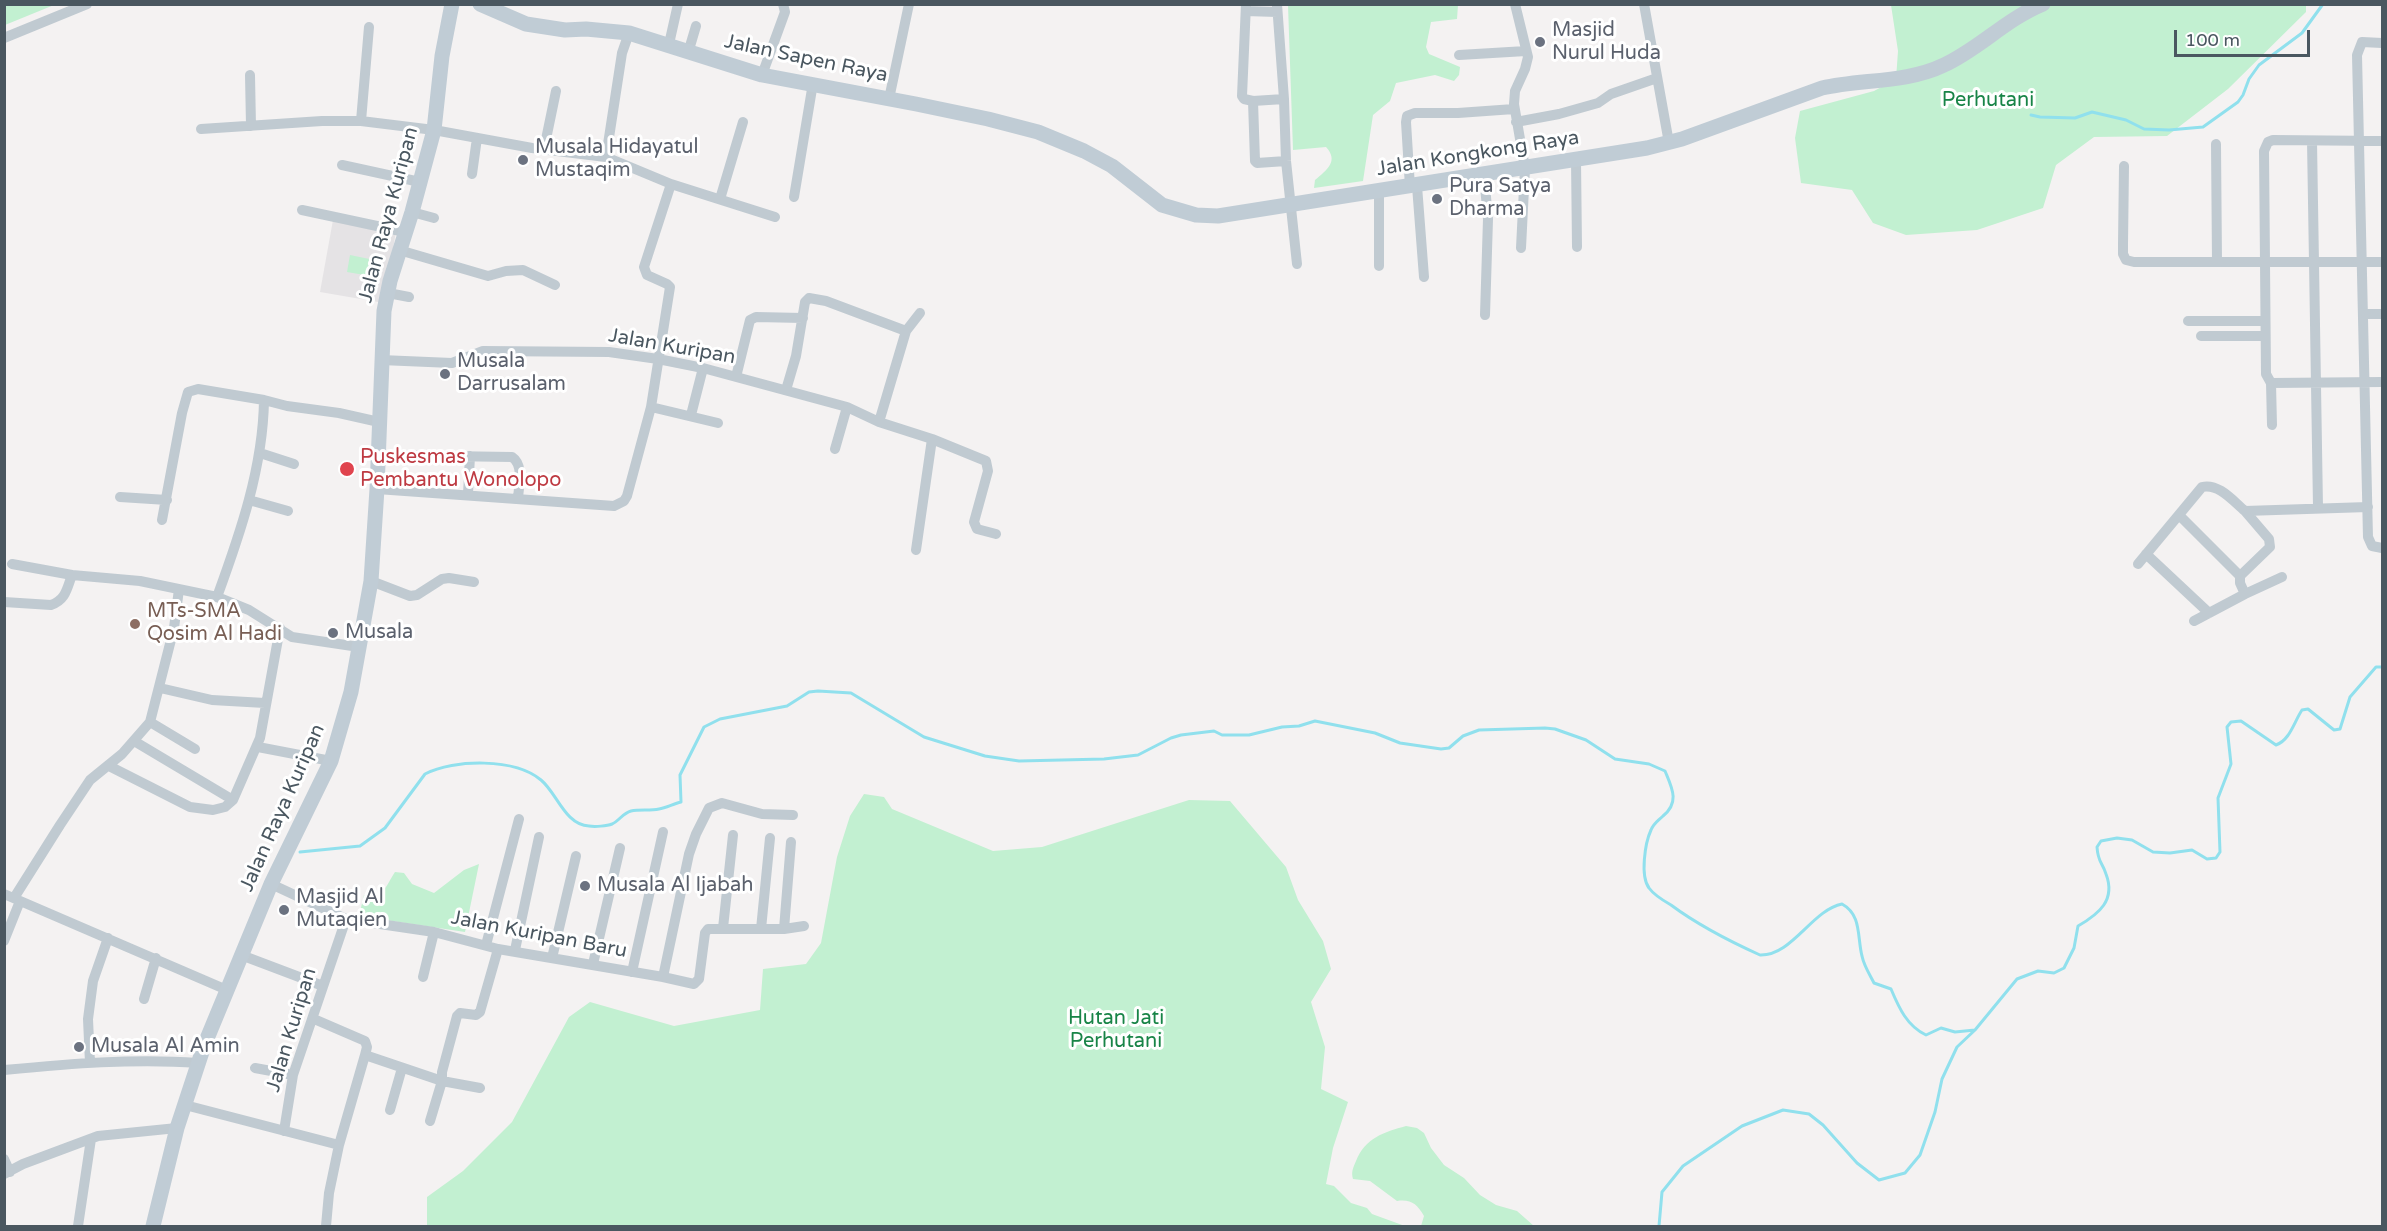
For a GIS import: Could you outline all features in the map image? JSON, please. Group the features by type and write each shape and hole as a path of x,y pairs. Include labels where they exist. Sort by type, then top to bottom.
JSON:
{"street":[{"path":"4,38 87,4"},
{"name":"Jalan Raya Kuripan","path":"153,1227 177,1128 198,1063 272,884 331,761 349,701 371,581 384,311 434,130 443,47 452,4"},
{"name":"Jalan Sapen Raya","path":"480,4 526,24 566,30 586,29 629,33 762,75 916,104"},
{"path":"669,44 678,4"},
{"path":"762,75 785,12 783,4"},
{"path":"889,99 909,4"},
{"path":"1515,4 1527,64 1515,91 1514,109 1525,168 1521,248"},
{"path":"1644,4 1668,143"},
{"name":"Jalan Kongkong Raya","path":"916,104 988,119 1047,136 1112,166 1162,205 1196,215 1218,216 1484,175 1668,143 1822,88 1848,82 1927,72 1945,65 1995,30 2043,4"},
{"path":"1284,99 1253,101 1244,99 1242,93 1246,8 1277,8 1284,99 1286,160 1297,264"},
{"path":"688,53 696,26"},
{"path":"361,121 369,27"},
{"path":"606,157 622,53 629,33"},
{"path":"2382,43 2362,42 2358,49 2358,141 2368,507 2370,542 2377,548 2382,548"},
{"path":"1459,55 1526,51"},
{"path":"250,75 251,126"},
{"path":"1516,122 1559,114 1598,103 1611,94 1657,78"},
{"path":"794,197 813,83"},
{"path":"544,149 556,91"},
{"path":"1253,101 1255,161 1257,163 1286,160"},
{"path":"1424,277 1407,116 1415,113 1514,109"},
{"path":"201,129 361,121 434,130 606,157 671,184 775,217"},
{"path":"720,200 743,122"},
{"path":"472,174 477,138"},
{"path":"2272,425 2271,383 2266,374 2265,336 2265,146 2273,140 2382,141"},
{"path":"2312,141 2318,507"},
{"path":"2216,144 2217,262"},
{"path":"1576,160 1577,247"},
{"path":"342,165 420,182"},
{"path":"2124,166 2123,244 2126,260 2134,262 2382,262"},
{"path":"1484,175 1488,219 1485,315"},
{"path":"377,489 614,506 620,504 627,496 651,407 669,287 646,274 644,267 671,184"},
{"path":"1379,191 1379,266"},
{"path":"302,210 405,232"},
{"path":"412,212 434,218"},
{"path":"399,250 488,276 506,271 523,270 555,285"},
{"path":"388,293 409,297"},
{"path":"786,390 796,356 805,303 809,298 817,298 906,331"},
{"path":"879,422 906,331 920,313"},
{"path":"2364,314 2382,314"},
{"path":"736,376 750,320 756,317 803,318"},
{"path":"2188,321 2265,321"},
{"path":"2201,336 2265,336"},
{"name":"Jalan Kuripan","path":"381,360 452,363 483,351 609,352 703,368 847,406 879,422 932,439 986,461 988,471 974,522 976,529 996,534"},
{"path":"691,415 703,368"},
{"path":"2271,383 2382,382"},
{"path":"162,520 188,392 198,389 379,422"},
{"path":"217,597 249,500 264,429 264,400"},
{"path":"835,448 847,406"},
{"path":"651,407 718,423"},
{"path":"916,550 932,439"},
{"path":"260,453 294,464"},
{"path":"378,455 512,457 517,460 520,470 518,498"},
{"path":"468,494 470,456"},
{"path":"2138,564 2202,487 2208,486 2220,490 2245,511 2271,542 2268,550 2241,576 2240,583 2245,594"},
{"path":"120,497 167,500"},
{"path":"249,500 288,511"},
{"path":"2245,511 2368,507"},
{"path":"2179,515 2241,576"},
{"path":"2146,554 2210,613"},
{"path":"12,564 72,575 140,581 217,597 249,610 292,637 359,647"},
{"path":"4,603 51,605 57,603 65,596 72,575"},
{"path":"2194,621 2245,594 2282,578"},
{"path":"371,581 410,596 417,595 442,579 474,582"},
{"path":"4,941 13,897 90,780 109,766 150,722 174,628 179,589"},
{"path":"109,766 190,807 213,810 225,807 233,800 258,747 280,628"},
{"path":"160,688 212,700 265,703"},
{"path":"150,722 195,749"},
{"path":"134,741 233,800"},
{"path":"258,747 331,761"},
{"path":"663,977 689,854 709,808 722,803 762,814 793,815"},
{"path":"486,945 519,819"},
{"path":"632,972 663,832"},
{"path":"733,835 723,928 784,929 804,926"},
{"path":"515,951 539,837"},
{"path":"761,929 770,838"},
{"path":"784,929 791,842"},
{"path":"593,964 620,848"},
{"path":"552,958 576,856"},
{"name":"Jalan Kuripan Baru","path":"272,884 346,919 434,932 498,948 696,984 699,979 705,933 711,928 723,928"},
{"path":"13,897 227,990"},
{"name":"Jalan Kuripan","path":"284,1131 293,1076 346,919"},
{"path":"423,977 434,932"},
{"path":"90,1064 88,1019 92,991 108,938"},
{"path":"430,1121 458,1016 460,1013 476,1015 480,1012 498,948"},
{"path":"241,955 323,986"},
{"path":"144,999 156,958"},
{"path":"314,1019 365,1041 367,1047 339,1145 329,1193 326,1227"},
{"path":"365,1055 442,1081 480,1088"},
{"path":"4,1070 90,1064 177,1061 198,1063"},
{"path":"255,1068 293,1076"},
{"path":"390,1110 402,1068"},
{"path":"184,1105 339,1145"},
{"path":"4,1159 7,1173 23,1164 91,1139 119,1132 177,1128"},
{"path":"78,1227 91,1139"}],"shaded area":[{"path":"333,220 396,231 384,303 320,292"}],"green space":[{"path":"5,4 54,4 54,5 5,25"},
{"path":"1288,5 1458,5 1457,19 1431,22 1426,47 1429,54 1460,67 1459,75 1454,81 1435,75 1396,83 1390,101 1373,115 1363,181 1314,188 1315,180 1330,165 1330,152 1326,147 1293,150"},
{"name":"Perhutani","path":"1891,5 2306,5 2306,12 2228,89 2167,136 2094,137 2056,165 2043,208 1977,230 1906,235 1873,223 1852,190 1801,183 1795,138 1800,111 1874,91 1896,79 1898,51"},
{"path":"350,255 379,261 376,277 347,272"},
{"name":"Hutan Jati Perhutani","path":"864,794 884,797 892,809 993,851 1042,847 1189,800 1230,801 1286,867 1298,900 1323,941 1331,969 1311,1002 1325,1047 1321,1089 1348,1102 1333,1148 1326,1184 1334,1186 1351,1203 1367,1208 1372,1214 1405,1226 427,1226 427,1197 463,1171 512,1122 569,1017 590,1002 674,1026 760,1010 763,969 806,964 821,943 837,857 850,816"},
{"path":"479,864 465,932 359,916 364,895 380,893 395,872 404,873 412,884 434,893 464,870"},
{"path":"1406,1126 1417,1128 1424,1133 1431,1148 1444,1165 1464,1178 1480,1195 1496,1205 1517,1211 1534,1226 1421,1226 1424,1216 1413,1203 1397,1201 1370,1181 1353,1179 1353,1168 1360,1153 1370,1141"}],"waterway":[{"path":"2031,115 2075,118 2092,112 2126,120 2144,129 2169,130 2203,127 2238,102 2259,65 2302,33 2323,4"},
{"path":"1659,1226 1662,1192 1683,1166 1742,1126 1783,1110 1809,1114 1823,1125 1857,1163 1879,1180 1905,1173 1920,1155 1935,1112 1942,1079 1957,1047 1975,1030 2017,979 2038,971 2054,973 2064,968 2074,948 2078,926 2104,905 2109,883 2099,859 2097,847 2101,841 2117,838 2132,840 2153,852 2170,853 2192,850 2207,859 2216,858 2220,852 2218,798 2231,764 2227,727 2231,722 2241,721 2276,745 2288,735 2302,710 2308,709 2334,730 2340,729 2350,697 2376,667 2382,667"},
{"path":"300,852 360,846 385,828 425,774 437,769 468,764 501,764 530,773 547,786 562,808 574,820 589,826 610,825 631,811 659,809 681,802 680,775 704,727 720,719 787,706 809,692 818,691 851,693 924,737 985,756 1019,761 1104,759 1138,755 1181,735 1214,731 1222,735 1249,735 1315,721 1375,733 1400,743 1441,749 1449,748 1463,736 1479,730 1555,729 1586,740 1615,759 1649,764 1665,771 1672,789 1673,800 1668,811 1651,830 1644,859 1646,883 1659,898 1703,926 1760,955 1782,948 1821,915 1842,904 1856,920 1863,960 1874,983 1891,989 1901,1010 1914,1027 1926,1035 1941,1028 1955,1032 1975,1030"}],"place":[{"name":"Masjid Nurul Huda","path":"1540,42"},
{"name":"Musala Hidayatul Mustaqim","path":"523,160"},
{"name":"Pura Satya Dharma","path":"1437,199"},
{"name":"Musala Darrusalam","path":"445,374"},
{"name":"Puskesmas Pembantu Wonolopo","path":"347,469"},
{"name":"MTs-SMA Qosim Al Hadi","path":"135,624"},
{"name":"Musala","path":"333,633"},
{"name":"Musala Al Ijabah","path":"585,886"},
{"name":"Masjid Al Mutaqien","path":"284,910"},
{"name":"Musala Al Amin","path":"79,1047"}]}
